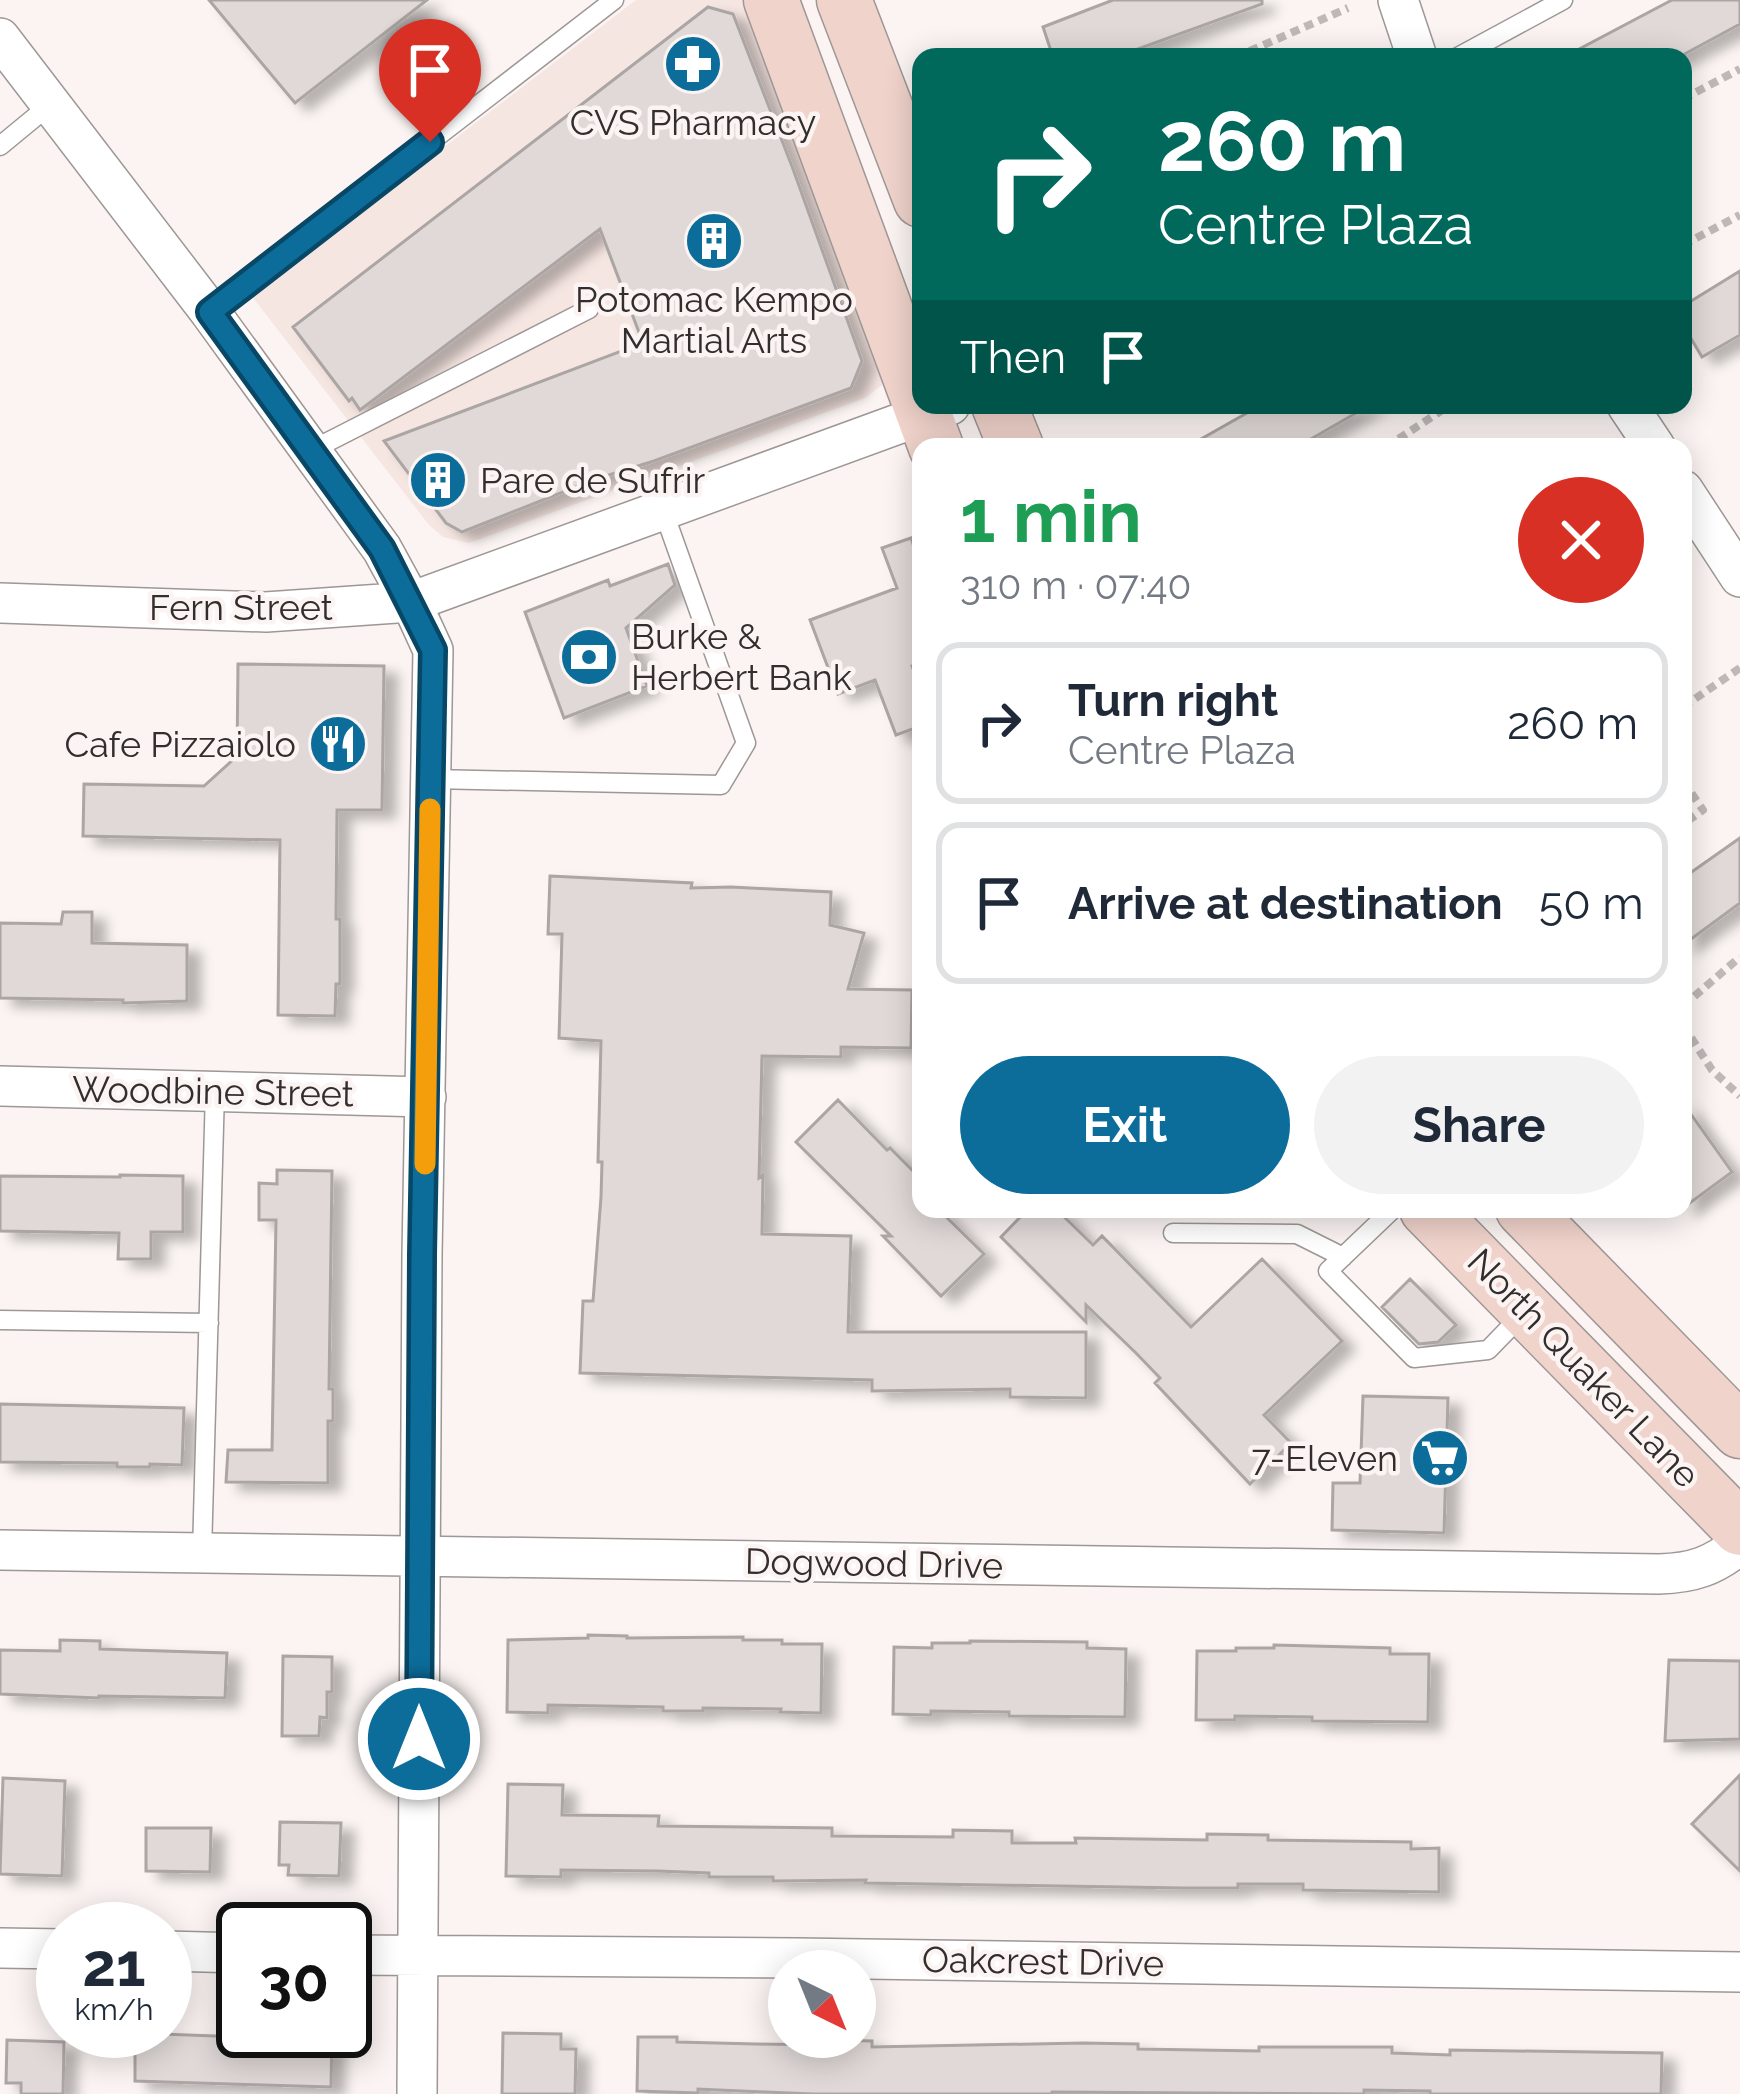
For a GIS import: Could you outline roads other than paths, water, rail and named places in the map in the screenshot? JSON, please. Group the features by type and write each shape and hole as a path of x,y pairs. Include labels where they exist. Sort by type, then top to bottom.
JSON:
{"main road":[{"path":"771,0 912,361"},
{"path":"844,0 912,177"},
{"name":"North Quaker Lane","path":"1436,1218 1740,1528"},
{"name":"North Quaker Lane","path":"1532,1218 1740,1431"}],"street":[{"path":"1398,0 1414,48"},
{"path":"0,38 210,312 382,549 433,650 419,1555 417,2094"},
{"name":"Fern Street","path":"0,603 266,612 411,602 663,510 936,422"},
{"path":"1692,504 1740,577"},
{"name":"Woodbine Street","path":"0,1086 426,1096"},
{"name":"Dogwood Drive","path":"0,1550 1673,1574 1710,1566 1740,1544"},
{"path":"0,1948 36,1949"},
{"name":"Oakcrest Drive","path":"372,1956 1740,1972"}],"lane":[{"path":"210,312 614,0"},
{"path":"1475,48 1563,0"},
{"path":"0,146 51,104"},
{"path":"310,452 590,309"},
{"path":"431,779 721,785 746,743 663,510"},
{"path":"202,1552 215,1091"},
{"path":"1384,1218 1328,1271 1414,1358 1488,1350 1527,1310"},
{"path":"1173,1233 1297,1234 1343,1257"},
{"path":"0,1320 209,1323"}],"place":[{"name":"CVS Pharmacy","path":"693,64"},
{"name":"Potomac Kempo Martial Arts","path":"714,241"},
{"name":"Pare de Sufrir","path":"438,480"},
{"name":"Burke & Herbert Bank","path":"589,657"},
{"name":"Cafe Pizzaiolo","path":"338,744"},
{"name":"7-Eleven","path":"1440,1458"}]}
